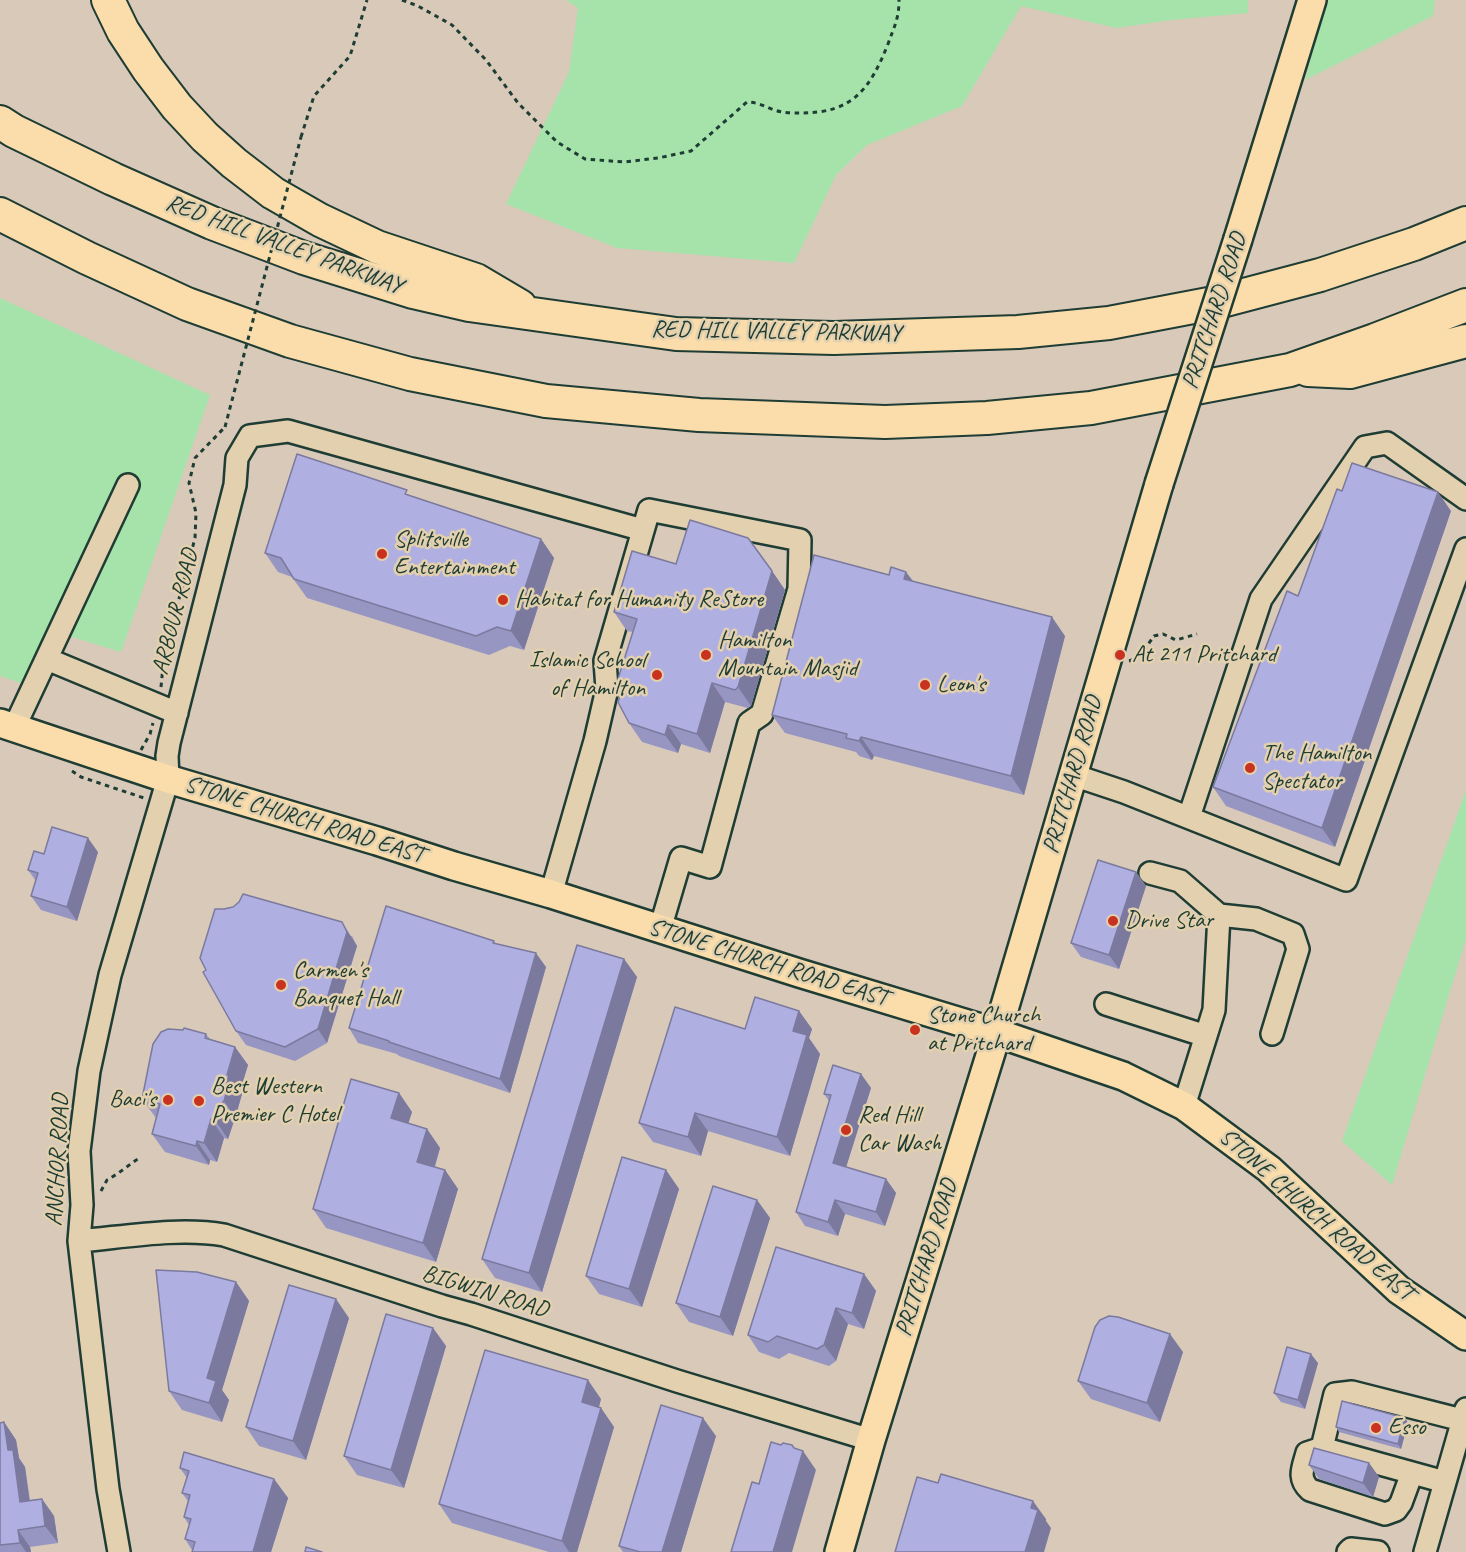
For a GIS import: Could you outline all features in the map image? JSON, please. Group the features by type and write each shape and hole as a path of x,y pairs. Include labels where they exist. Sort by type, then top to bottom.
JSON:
{"highway":[{"path":"108,0 129,40 177,107 234,163 273,193 320,220 377,247 476,280 534,314"},
{"name":"RED HILL VALLEY PARKWAY","path":"0,122 113,179 212,223 304,258 413,292 469,305 676,334 834,338 1018,332 1109,323 1214,303 1320,276 1414,244 1466,223"},
{"path":"0,214 87,258 187,304 290,341 410,374 546,401 699,415 885,422 987,418 1091,408 1290,369 1376,340 1466,305"},
{"path":"1290,369 1350,372 1466,341"}],"main road":[{"name":"PRITCHARD ROAD","path":"839,1552 871,1440 997,1033 1159,484 1312,0"},
{"name":"STONE CHURCH ROAD EAST","path":"7,725 168,779 552,894 660,930 997,1033 1123,1076 1184,1106 1269,1169 1399,1290 1466,1336"}],"street":[{"name":"ARBOUR ROAD","path":"168,779 168,709 235,485 237,458 250,436 288,430 643,530"},
{"path":"1190,817 1262,599 1365,447 1387,442 1466,499"},
{"path":"7,725 47,659 128,485"},
{"path":"552,894 595,741 607,689 605,661 649,510 800,540 798,589 762,714 749,723 710,867 681,858 660,930"},
{"path":"1073,775 1190,817 1346,880 1466,549"},
{"path":"47,659 168,709"},
{"name":"ANCHOR ROAD","path":"119,1552 108,1490 79,1241 82,1205 79,1151 89,1071 110,975 168,779"},
{"path":"1150,873 1180,881 1219,915 1256,919 1293,934 1298,949 1272,1034"},
{"path":"1184,1106 1214,1010 1219,915"},
{"path":"1106,1004 1206,1036"},
{"name":"BIGWIN ROAD","path":"79,1241 185,1231 204,1231 224,1235 677,1381 871,1440"},
{"path":"1322,1448 1335,1394 1352,1392 1465,1416 1425,1552"},
{"path":"1412,1473 1401,1503 1396,1510 1385,1514 1310,1490 1304,1484 1302,1476 1307,1453 1322,1448 1445,1482"},
{"path":"1348,1552 1351,1549 1378,1552"}],"path":[{"path":"131,767 168,709 164,656 195,538 196,513 189,483 195,458 225,427 301,136 314,96 350,56 367,0"},
{"path":"402,0 452,25 486,60 518,103 557,142 585,159 624,162 691,151 747,102 754,102 781,112 801,113 832,111 855,98 872,79 884,54 899,17 899,0"},
{"path":"1106,664 1133,661 1154,636 1163,634 1176,640 1197,634"},
{"path":"102,1190 107,1180 139,1158"}],"green space":[{"path":"566,0 1248,0 1248,13 1116,28 1021,6 962,106 867,145 836,175 794,263 617,248 506,204 569,72 578,8"},
{"path":"1326,0 1435,0 1433,16 1305,80"},
{"path":"0,298 210,395 121,652 56,632 38,689 0,676"},
{"path":"1466,790 1466,938 1392,1185 1342,1141"}],"building":[{"name":"Splitsville Entertainment","path":"297,454 407,490 405,494 541,539 511,631 497,627 476,636 294,579 281,558 265,553"},
{"path":"1352,463 1438,492 1322,828 1213,787 1287,591 1298,596 1337,489 1342,491"},
{"name":"Hamilton Mountain Masjid","path":"690,520 748,538 772,571 738,687 735,690 712,683 697,734 668,725 665,735 629,723 618,702 624,684 617,682 637,619 614,612 632,551 676,564"},
{"name":"Leon's","path":"814,555 889,575 891,567 906,572 904,579 1052,617 1011,776 861,737 859,741 846,738 847,734 772,715"},
{"path":"52,827 88,838 67,907 31,896 38,873 28,870 34,851 44,854"},
{"path":"1098,860 1136,872 1109,955 1071,943"},
{"name":"Carmen's Banquet Hall","path":"243,894 342,922 347,932 318,1029 285,1047 236,1031 203,972 206,970 200,958 215,909 233,907"},
{"path":"386,906 494,941 493,943 536,953 500,1079 349,1028"},
{"path":"577,945 624,959 529,1273 482,1259"},
{"path":"755,997 799,1011 793,1031 807,1035 777,1137 695,1113 688,1137 639,1123 675,1007 745,1029"},
{"name":"Best Western Premier C Hotel","path":"184,1028 206,1034 205,1038 235,1047 227,1075 229,1075 224,1101 220,1105 215,1120 211,1119 204,1143 197,1141 196,1146 152,1134 160,1104 155,1103 156,1101 142,1099 153,1044 161,1032"},
{"path":"833,1065 861,1074 833,1163 886,1179 876,1212 835,1200 828,1222 796,1212 831,1095 824,1094"},
{"path":"351,1079 399,1093 391,1118 427,1129 417,1162 445,1170 423,1243 313,1209"},
{"path":"622,1157 666,1170 629,1289 586,1276"},
{"path":"713,1186 757,1200 720,1317 676,1303"},
{"path":"776,1247 864,1274 852,1313 836,1308 824,1345 817,1349 777,1336 768,1342 748,1335"},
{"path":"156,1270 197,1272 236,1282 207,1378 216,1381 209,1403 169,1391"},
{"path":"289,1285 336,1299 293,1441 246,1427"},
{"path":"386,1314 433,1328 391,1470 344,1456"},
{"path":"1109,1316 1170,1334 1147,1403 1078,1381 1095,1327 1100,1320"},
{"path":"1287,1347 1311,1354 1298,1400 1274,1393"},
{"path":"485,1350 588,1380 582,1402 601,1408 562,1541 439,1504"},
{"path":"1342,1401 1405,1418 1398,1444 1336,1427"},
{"path":"661,1405 703,1418 662,1552 640,1552 619,1546"},
{"path":"4,1422 8,1450 13,1450 20,1502 42,1499 45,1526 18,1530 20,1543 0,1545 0,1423"},
{"path":"771,1442 792,1445 803,1451 773,1552 731,1552 752,1482 759,1484"},
{"path":"1314,1448 1369,1463 1363,1483 1309,1465"},
{"path":"184,1452 274,1479 253,1552 192,1552 195,1542 185,1539 191,1519 184,1517 190,1495 182,1493 189,1471 180,1468"},
{"path":"941,1474 1033,1501 1031,1508 1038,1510 1025,1552 895,1552 917,1477 938,1483"},
{"path":"306,1547 322,1552 305,1552"}],"place":[{"name":"Splitsville Entertainment","path":"382,554"},
{"name":"Habitat for Humanity ReStore","path":"503,600"},
{"name":"Hamilton Mountain Masjid","path":"706,655"},
{"name":"At 211 Pritchard","path":"1120,655"},
{"name":"Islamic School of Hamilton","path":"657,675"},
{"name":"Leon's","path":"925,685"},
{"name":"The Hamilton Spectator","path":"1250,768"},
{"name":"Drive Star","path":"1113,921"},
{"name":"Carmen's Banquet Hall","path":"281,985"},
{"name":"Stone Church at Pritchard","path":"915,1030"},
{"name":"Baci's","path":"168,1100"},
{"name":"Best Western Premier C Hotel","path":"199,1101"},
{"name":"Red Hill Car Wash","path":"846,1130"},
{"name":"Esso","path":"1376,1428"}]}
